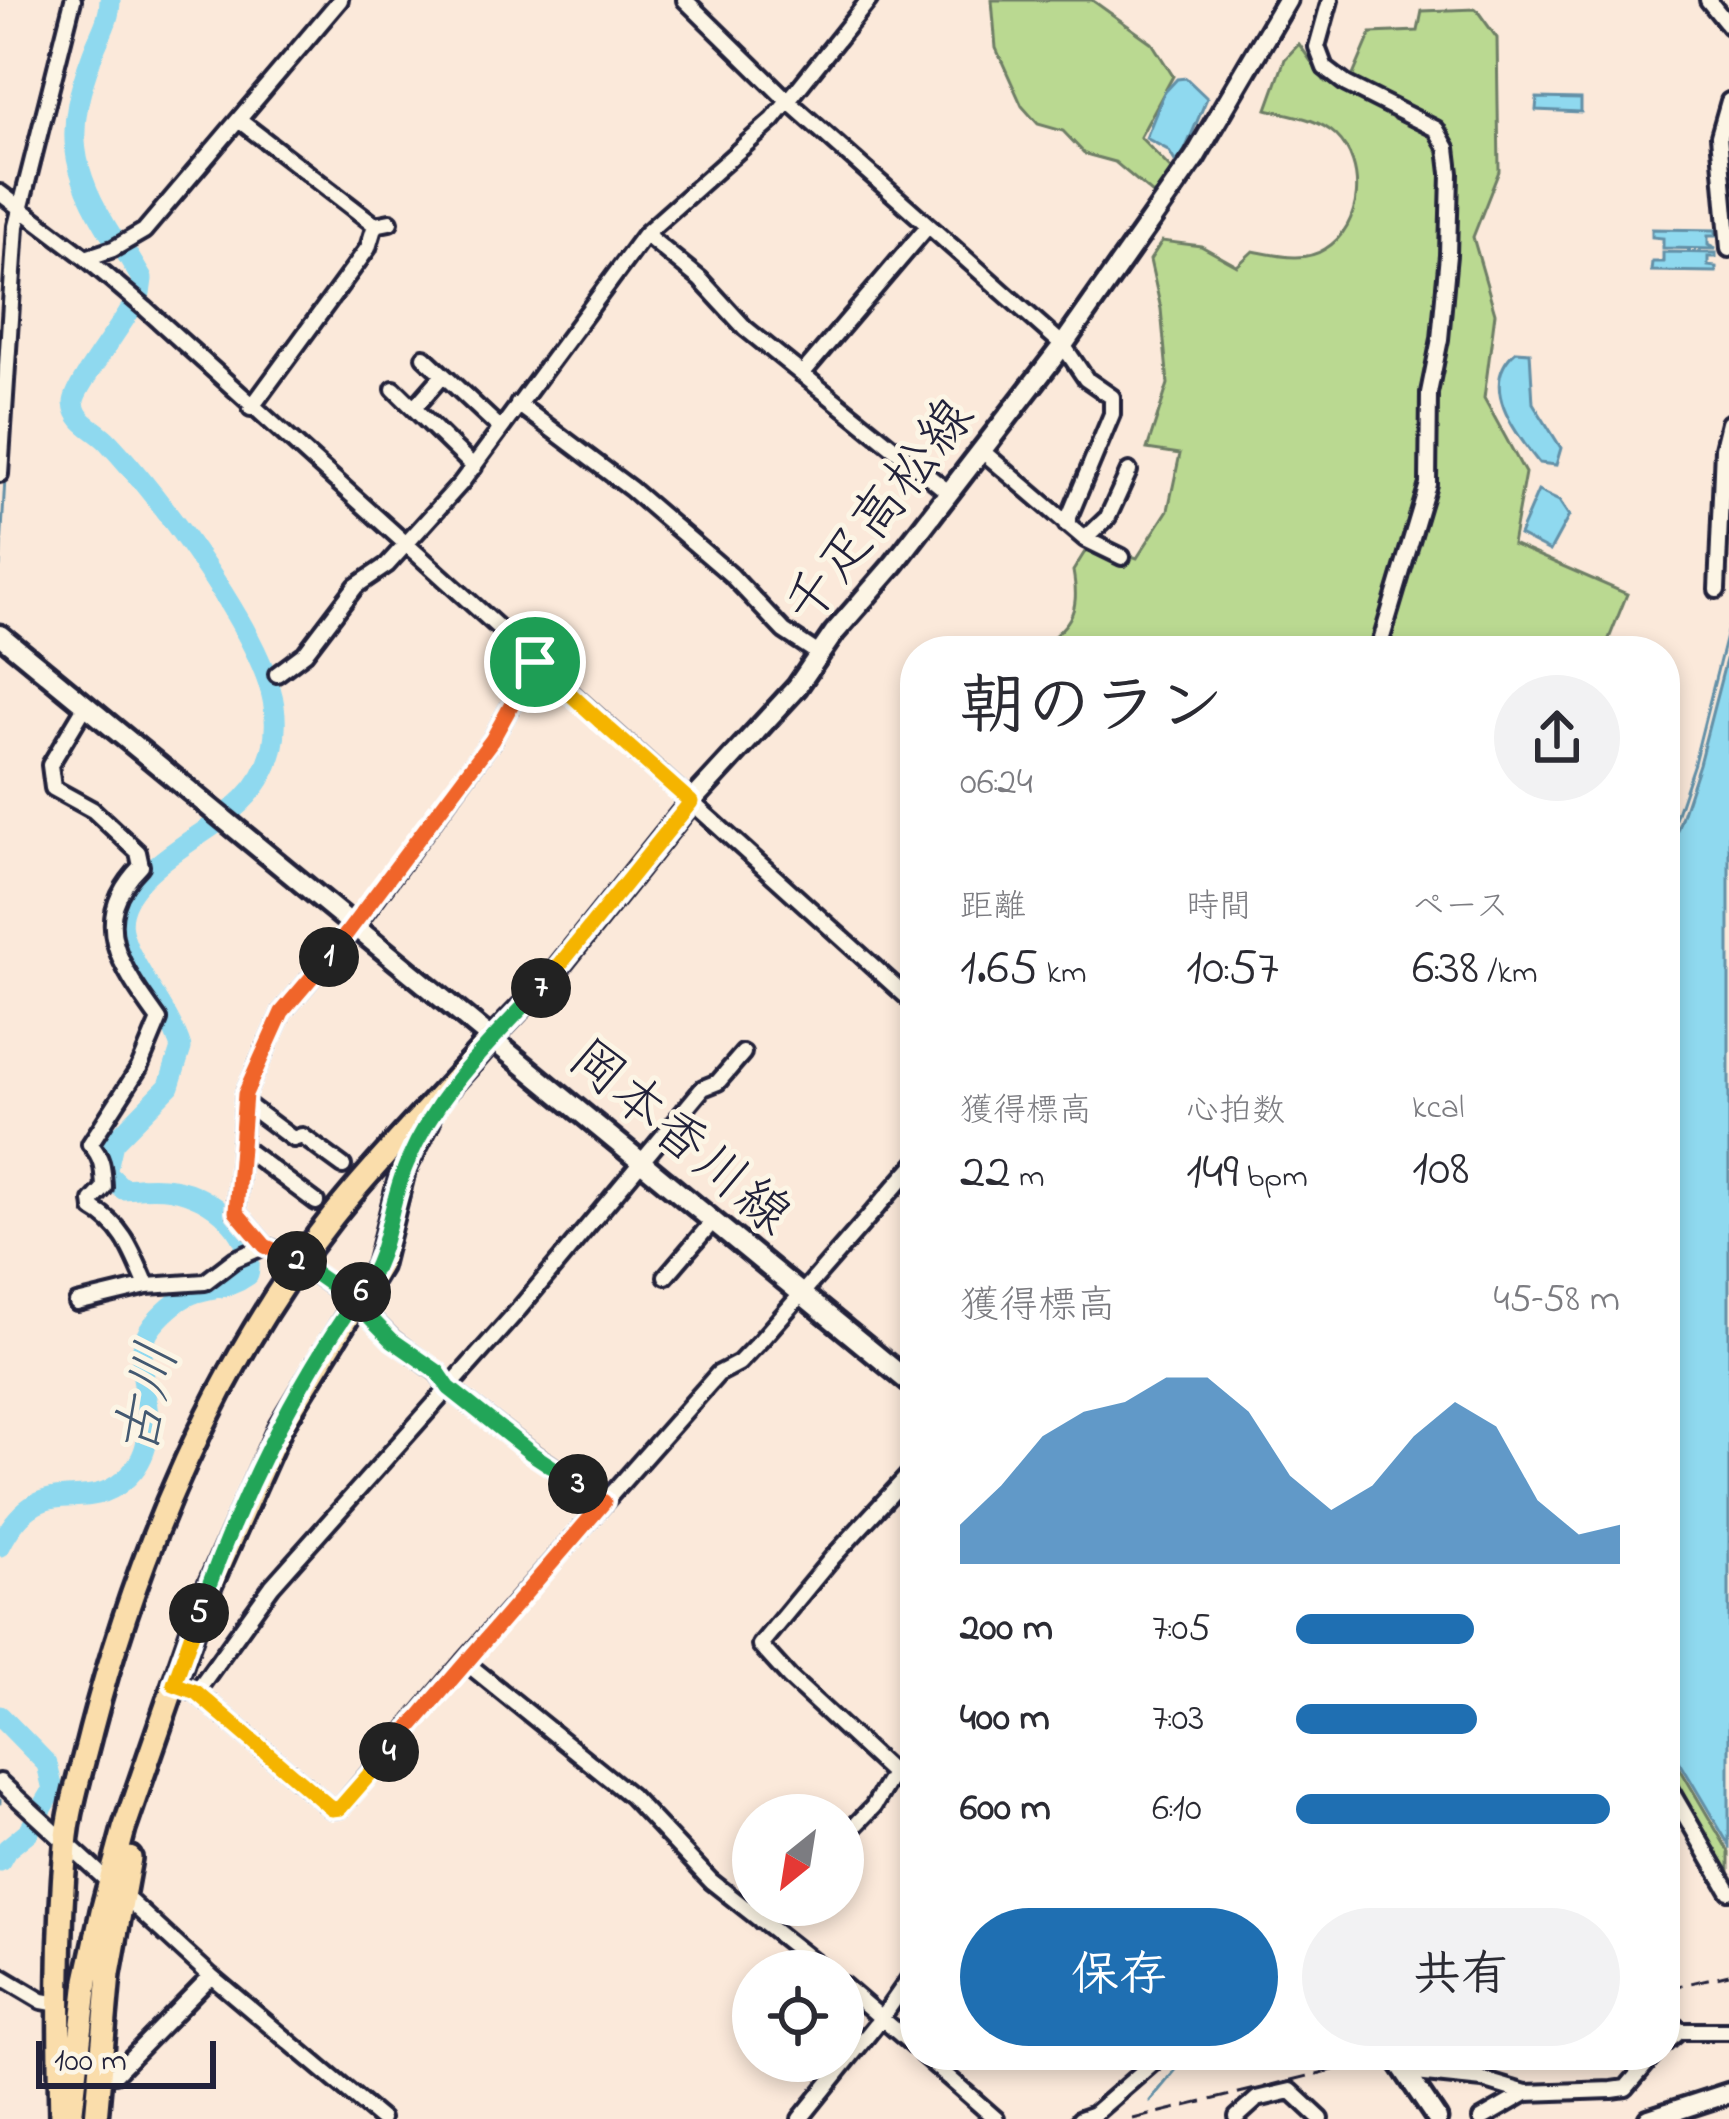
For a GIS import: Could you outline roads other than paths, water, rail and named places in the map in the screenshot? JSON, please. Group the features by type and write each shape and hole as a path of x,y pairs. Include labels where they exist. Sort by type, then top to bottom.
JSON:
{"main road":[{"name":"千疋高松線","path":"490,1039 553,974 691,802 797,687 1063,345 1196,157 1287,0"},
{"name":"岡本香川線","path":"0,635 900,1375"},
{"path":"61,2119 58,2031 66,1843 110,1657 141,1567 217,1398 300,1263 374,1166 490,1039"},
{"path":"75,2119 87,1980 117,1889 141,1786 185,1688 239,1513 281,1426 379,1267 404,1170 439,1099"},
{"path":"95,2119 117,1889"},
{"path":"48,2119 50,2054 58,2031"},
{"path":"1405,2070 1437,2119"},
{"path":"1649,2119 1729,2092"}],"street":[{"path":"0,474 20,208 73,0"},
{"path":"86,258 144,231 340,0"},
{"path":"685,0 788,101 1063,345 1086,379 1112,397 1112,414 1066,524"},
{"path":"277,674 305,652 356,586 387,565 474,467 645,234 712,171 747,146 869,0"},
{"path":"1330,0 1317,47 1325,68 1346,84 1436,129 1444,138 1450,173 1448,256 1429,393 1428,484 1382,636"},
{"path":"1708,0 1729,26"},
{"path":"1729,100 1719,136 1729,249"},
{"path":"240,121 382,224 251,408"},
{"path":"0,194 86,258 900,990"},
{"path":"802,374 928,226"},
{"path":"645,234 700,279 745,328 949,492"},
{"path":"424,357 501,430"},
{"path":"414,408 443,375"},
{"path":"394,389 474,467"},
{"path":"518,404 632,489 731,575 784,631 819,654"},
{"path":"1717,590 1723,448 1729,423"},
{"path":"982,450 1084,539 1122,557"},
{"path":"1084,539 1108,517 1130,471"},
{"path":"535,662 492,740 355,927 282,1012 245,1103 236,1212 255,1250 300,1263 354,1301 392,1340 438,1372 449,1388 531,1453 604,1502"},
{"path":"86,706 50,765 49,777 59,794 93,810 138,852 141,866 113,902 111,928 121,955 159,1020 139,1068 90,1144 101,1156 104,1188 92,1201 93,1209 110,1219 128,1240 147,1286"},
{"path":"743,1052 718,1082 703,1088 449,1388 185,1688 332,1809 340,1808 718,1374 739,1363 900,1181"},
{"path":"245,1103 293,1139 302,1136 343,1166"},
{"path":"241,1145 316,1202"},
{"path":"666,1276 714,1220"},
{"path":"77,1303 147,1286 205,1282 255,1250"},
{"path":"900,1484 760,1646 900,1778"},
{"path":"464,1661 631,1796 732,1898"},
{"path":"864,1816 894,1772"},
{"path":"1,1787 370,2116"},
{"path":"1680,1807 1729,1892"},
{"path":"767,1926 798,1950"},
{"path":"0,1976 42,2001 59,2004"},
{"path":"99,2074 115,2074 211,1976"},
{"path":"800,2119 900,1992"},
{"path":"864,2001 900,2032"},
{"path":"1680,2031 1729,2031"},
{"path":"940,2070 996,2119"},
{"path":"1080,2119 1094,2114 1145,2070"},
{"path":"1434,2070 1526,2093 1626,2089 1642,2070"},
{"path":"1237,2117 1257,2099 1291,2091 1321,2119"},
{"path":"1481,2119 1526,2093"}],"water":[{"path":"1186,78 1207,98 1178,166 1168,150 1146,138 1164,93 1177,79"},
{"path":"1537,98 1581,99 1581,112 1536,110"},
{"path":"1652,229 1716,230 1716,236 1708,236 1708,245 1716,249 1663,248 1663,238 1652,237"},
{"path":"1663,252 1716,253 1708,257 1708,266 1716,267 1716,272 1651,271 1652,262 1663,262"},
{"path":"1516,351 1530,352 1533,403 1561,448 1556,465 1539,463 1504,408 1500,378"},
{"path":"1538,491 1559,501 1569,516 1550,551 1519,535"},
{"path":"1729,648 1729,1845 1680,1762 1680,822"}],"waterway":[{"name":"古川","path":"110,0 84,80 75,127 87,191 113,238"},
{"name":"古川","path":"127,254 142,279 140,294"},
{"name":"古川","path":"130,310 74,403 83,421 109,443 154,496 207,568 266,677 274,706 272,751 253,789 232,810"},
{"path":"0,567 5,478"},
{"path":"1680,805 1729,624"},
{"name":"古川","path":"0,1546 15,1522 45,1500 91,1495 123,1481 139,1463 147,1443 142,1360 153,1325 184,1297 248,1275 245,1245 216,1208 172,1189 123,1189 106,1173 113,1143 169,1086 181,1048 129,951 122,914 128,898 153,868 215,824"},
{"name":"古川","path":"0,1716 47,1764 53,1790 29,1831 0,1861"},
{"path":"1150,2101 1176,2070"}],"railway":[{"path":"1680,1985 1729,1974"},
{"path":"1133,2119 1333,2070"}]}
